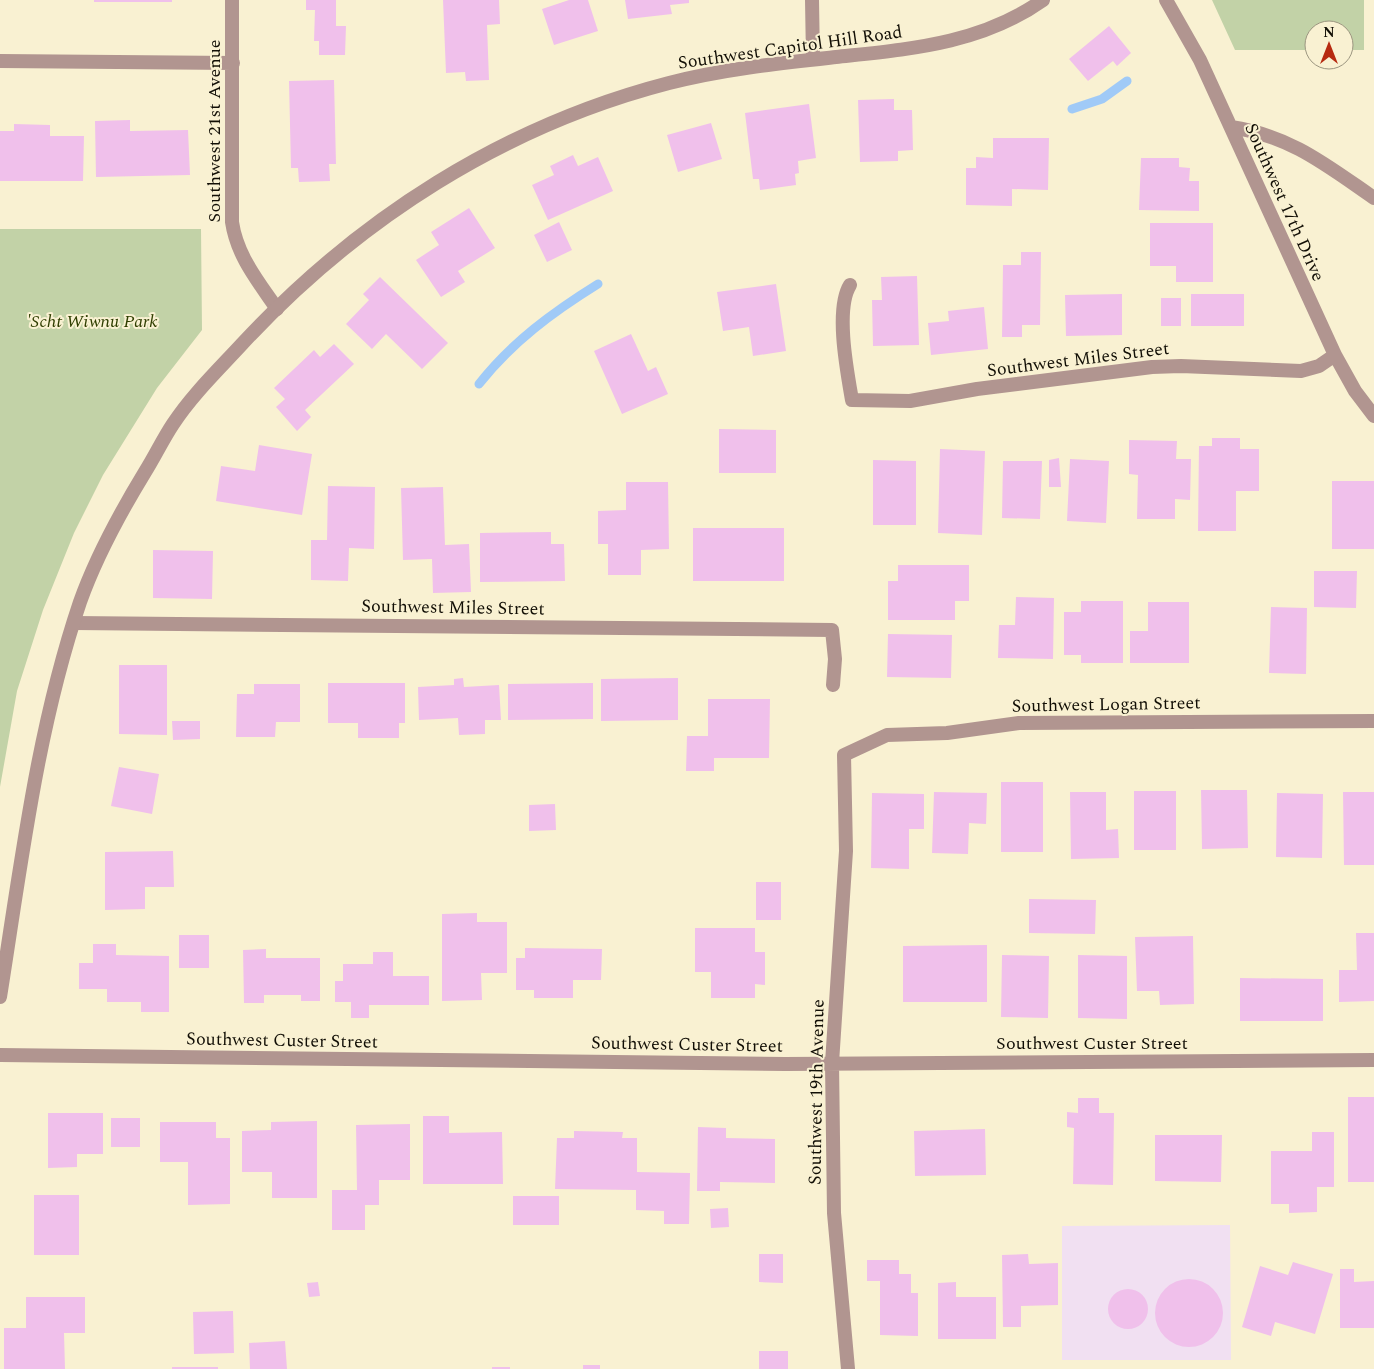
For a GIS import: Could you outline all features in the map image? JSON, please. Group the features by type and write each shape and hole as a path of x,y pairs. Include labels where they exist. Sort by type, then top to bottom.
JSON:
{"street":[{"name":"Southwest 21st Avenue","path":"232,0 232,222 234,239 241,255 277,309"},
{"path":"812,0 813,59"},
{"name":"Southwest Capitol Hill Road","path":"0,997 40,758 56,683 81,598 108,538 175,421 235,351 294,291 355,239 449,174 519,137 588,107 665,84 710,74 813,59 931,46 966,38 1022,15 1043,0"},
{"name":"Southwest 17th Drive","path":"1166,0 1200,60 1335,355 1355,391 1374,416"},
{"path":"0,61 233,63"},
{"path":"1231,127 1258,131 1288,143 1320,160 1374,198"},
{"name":"Southwest Miles Street","path":"850,285 845,293 843,304 845,359 852,400 910,401 977,389 1152,367 1181,366 1301,371 1319,366 1335,355"},
{"name":"Southwest Miles Street","path":"74,622 832,630 835,659 833,685"},
{"name":"Southwest Logan Street","path":"844,755 887,734 957,732 1019,723 1374,720"},
{"name":"Southwest 19th Avenue","path":"844,755 846,851 832,1063 834,1213 848,1369"},
{"name":"Southwest Custer Street","path":"0,1055 832,1063 1374,1060"}],"shaded area":[{"path":"1230,1225 1231,1360 1062,1360 1062,1226"}],"green space":[{"path":"1212,0 1364,0 1364,50 1354,50 1354,20 1304,20 1304,50 1235,50"},
{"name":"'Scht Wiwnu Park","path":"0,229 201,229 202,330 157,388 103,475 74,533 43,610 17,691 0,787"}],"building":[{"path":"94,0 172,0 172,2 94,2"},
{"path":"306,0 336,0 336,26 346,26 345,55 319,55 319,41 314,41 315,10 306,10"},
{"path":"443,0 499,0 500,24 487,25 489,80 466,81 465,72 446,73"},
{"path":"569,0 588,0 598,31 554,45 542,9"},
{"path":"625,0 689,0 689,3 670,5 672,14 628,19"},
{"path":"1109,26 1131,53 1117,66 1113,61 1088,81 1069,59"},
{"path":"334,80 336,164 329,164 330,181 299,182 298,168 291,168 289,81"},
{"path":"894,99 894,110 912,110 913,150 898,151 898,161 860,162 858,100"},
{"path":"809,104 816,158 798,161 799,173 795,174 796,185 760,190 759,179 753,179 745,113"},
{"path":"130,120 130,131 188,130 190,175 96,177 95,121"},
{"path":"711,123 722,159 678,172 667,135"},
{"path":"14,124 50,125 50,136 84,136 83,181 0,181 0,131 14,131"},
{"path":"993,138 1049,138 1048,190 1012,189 1012,206 966,205 966,168 976,168 976,157 993,158"},
{"path":"573,155 578,166 598,157 613,191 548,220 532,185 554,175 550,166"},
{"path":"1141,158 1179,158 1179,167 1190,168 1189,181 1199,181 1199,211 1139,210"},
{"path":"469,208 495,248 458,271 465,282 441,297 416,260 439,245 431,232"},
{"path":"559,222 572,250 547,262 534,235"},
{"path":"1150,223 1213,223 1213,282 1176,282 1176,266 1150,266"},
{"path":"1021,252 1041,252 1040,325 1022,325 1022,337 1002,337 1003,265 1021,265"},
{"path":"917,276 919,345 873,346 872,300 882,300 881,277"},
{"path":"380,277 448,343 422,369 386,334 372,349 346,324 369,300 363,294"},
{"path":"776,284 786,351 753,356 749,327 723,331 717,292"},
{"path":"1122,294 1122,335 1066,336 1065,295"},
{"path":"1191,294 1244,294 1244,326 1191,326"},
{"path":"1161,298 1181,298 1181,326 1161,326"},
{"path":"984,307 988,349 931,355 928,323 949,321 948,311"},
{"path":"631,334 648,371 656,367 668,394 622,414 594,351"},
{"path":"334,344 354,364 305,410 311,417 297,431 276,407 285,399 274,388 314,350 320,357"},
{"path":"719,429 776,430 776,473 719,473"},
{"path":"1212,438 1240,438 1240,449 1259,449 1259,491 1236,491 1236,531 1198,531 1199,446 1212,446"},
{"path":"1129,440 1177,441 1176,459 1191,459 1190,500 1175,499 1175,519 1137,519 1138,475 1129,474"},
{"path":"259,445 312,454 302,515 216,501 221,466 255,471"},
{"path":"940,449 985,451 982,535 938,533"},
{"path":"1059,458 1061,487 1049,487 1049,460"},
{"path":"1070,459 1109,461 1106,523 1067,521"},
{"path":"873,460 916,461 916,525 873,525"},
{"path":"1003,461 1042,461 1040,519 1002,518"},
{"path":"1332,481 1374,481 1374,549 1332,549"},
{"path":"626,482 668,482 669,549 641,550 641,575 608,575 608,544 598,544 598,511 626,510"},
{"path":"328,486 375,487 374,549 349,548 348,581 311,580 311,540 327,540"},
{"path":"443,487 445,545 469,544 471,592 433,593 432,559 403,560 401,488"},
{"path":"693,528 784,528 784,581 693,581"},
{"path":"551,532 551,544 564,544 565,581 480,582 480,533"},
{"path":"153,550 213,551 212,599 153,598"},
{"path":"898,565 969,565 969,601 955,601 955,620 888,620 888,581 898,581"},
{"path":"1314,571 1357,571 1356,608 1314,607"},
{"path":"1016,597 1054,598 1053,659 998,658 999,625 1015,625"},
{"path":"1081,601 1123,601 1123,663 1081,663 1081,655 1064,655 1064,612 1081,612"},
{"path":"1148,602 1189,602 1189,663 1130,663 1130,631 1148,631"},
{"path":"1271,607 1307,608 1306,674 1269,673"},
{"path":"888,634 952,635 951,678 887,677"},
{"path":"119,665 167,665 167,735 119,734"},
{"path":"463,678 464,687 499,685 501,720 485,720 485,734 459,735 458,718 419,720 418,687 454,685 454,679"},
{"path":"678,678 678,720 601,721 601,679"},
{"path":"328,683 405,683 405,723 399,723 399,738 358,738 358,723 328,723"},
{"path":"593,683 593,719 508,720 508,684"},
{"path":"254,684 300,684 300,722 276,722 275,737 236,737 237,694 254,694"},
{"path":"708,699 770,699 769,758 714,758 714,771 686,771 687,736 708,736"},
{"path":"172,721 200,721 200,739 173,740"},
{"path":"119,767 159,774 152,814 111,806"},
{"path":"1001,782 1043,782 1043,852 1001,852"},
{"path":"1201,790 1247,790 1248,848 1202,849"},
{"path":"1134,791 1176,791 1176,850 1134,850"},
{"path":"934,792 987,793 986,824 969,823 968,854 932,853"},
{"path":"1070,792 1106,792 1106,830 1118,829 1119,858 1071,859"},
{"path":"1343,792 1374,792 1374,865 1344,865"},
{"path":"872,793 924,794 924,829 909,829 909,869 871,868"},
{"path":"1277,793 1323,794 1322,858 1276,857"},
{"path":"555,804 556,830 529,831 529,805"},
{"path":"173,851 174,887 145,887 145,909 105,910 105,852"},
{"path":"756,882 781,882 781,920 756,920"},
{"path":"1029,899 1096,900 1095,934 1029,933"},
{"path":"477,913 477,922 507,922 507,973 481,973 482,1000 442,1001 442,914"},
{"path":"695,928 755,928 755,952 765,952 765,985 755,984 755,998 711,998 711,972 695,972"},
{"path":"1356,933 1374,933 1374,1001 1339,1002 1339,970 1357,970"},
{"path":"179,935 209,935 209,968 179,968"},
{"path":"1193,936 1194,1004 1160,1005 1159,991 1137,991 1135,937"},
{"path":"93,944 116,944 116,955 169,956 169,1012 141,1012 141,1002 107,1002 107,989 79,989 79,963 93,963"},
{"path":"987,945 987,1002 903,1002 903,946"},
{"path":"525,948 602,949 601,980 573,980 573,998 534,998 534,990 516,990 516,958 525,958"},
{"path":"266,949 266,958 320,958 320,1001 301,1001 301,995 264,995 264,1003 244,1003 243,950"},
{"path":"373,952 393,952 393,976 429,976 429,1005 369,1005 369,1018 351,1018 351,1002 335,1002 335,981 343,981 343,964 373,964"},
{"path":"1002,955 1049,956 1048,1018 1001,1017"},
{"path":"1078,955 1127,956 1127,1019 1078,1018"},
{"path":"1240,978 1323,979 1323,1021 1240,1021"},
{"path":"1348,1097 1374,1097 1374,1182 1348,1182"},
{"path":"1078,1098 1099,1098 1099,1113 1114,1113 1113,1185 1073,1184 1074,1128 1067,1127 1067,1112 1078,1113"},
{"path":"48,1113 103,1113 103,1154 77,1154 77,1167 48,1168"},
{"path":"423,1116 449,1116 449,1133 502,1132 503,1184 423,1184"},
{"path":"111,1118 140,1118 140,1147 111,1147"},
{"path":"317,1121 317,1198 272,1198 272,1172 242,1172 242,1131 271,1130 271,1122"},
{"path":"160,1122 216,1122 216,1138 230,1138 230,1204 188,1205 188,1162 160,1162"},
{"path":"410,1124 410,1180 379,1180 379,1205 365,1205 365,1230 332,1230 332,1190 357,1190 356,1125"},
{"path":"698,1127 726,1128 726,1138 775,1139 775,1183 720,1182 720,1191 697,1191"},
{"path":"985,1129 986,1175 915,1176 914,1131"},
{"path":"574,1131 623,1132 622,1138 637,1138 637,1172 690,1173 689,1224 664,1224 664,1211 636,1210 636,1190 555,1189 557,1138 574,1138"},
{"path":"1312,1132 1334,1132 1334,1187 1317,1187 1317,1212 1289,1213 1289,1204 1271,1204 1271,1151 1312,1151"},
{"path":"1155,1135 1222,1135 1221,1182 1155,1181"},
{"path":"34,1195 79,1195 79,1255 34,1255"},
{"path":"513,1196 559,1196 559,1225 513,1225"},
{"path":"728,1208 729,1227 711,1228 710,1209"},
{"path":"759,1254 783,1254 783,1283 759,1282"},
{"path":"1028,1254 1029,1264 1058,1263 1058,1305 1021,1306 1021,1327 1003,1327 1002,1255"},
{"path":"867,1260 899,1260 899,1274 911,1274 911,1293 918,1293 918,1336 880,1335 880,1281 867,1281"},
{"path":"1293,1262 1333,1274 1315,1334 1275,1322 1271,1336 1242,1327 1260,1266 1288,1275"},
{"path":"1340,1269 1354,1269 1354,1282 1374,1281 1374,1328 1340,1328"},
{"path":"1189,1279 1202,1282 1213,1289 1220,1300 1223,1313 1220,1326 1213,1337 1202,1344 1189,1347 1176,1344 1165,1337 1158,1326 1155,1313 1158,1300 1165,1289 1176,1282"},
{"path":"318,1282 320,1296 309,1297 307,1283"},
{"path":"956,1282 956,1297 996,1297 996,1339 938,1339 938,1283"},
{"path":"1132,1289 1139,1292 1145,1298 1148,1309 1147,1317 1139,1326 1132,1329 1124,1329 1117,1326 1109,1317 1108,1305 1111,1298 1120,1290"},
{"path":"26,1297 85,1297 85,1333 64,1333 65,1369 4,1369 4,1328 26,1328"},
{"path":"233,1311 234,1353 194,1354 193,1312"},
{"path":"285,1341 287,1369 250,1369 249,1343"},
{"path":"759,1351 788,1351 788,1369 759,1369"},
{"path":"583,1365 600,1365 600,1369 583,1369"},
{"path":"172,1367 218,1367 218,1369 172,1369"},
{"path":"492,1367 510,1367 510,1369 492,1369"}],"waterway":[{"path":"1072,109 1102,99 1127,81"},
{"path":"479,384 519,341 598,284"}]}
